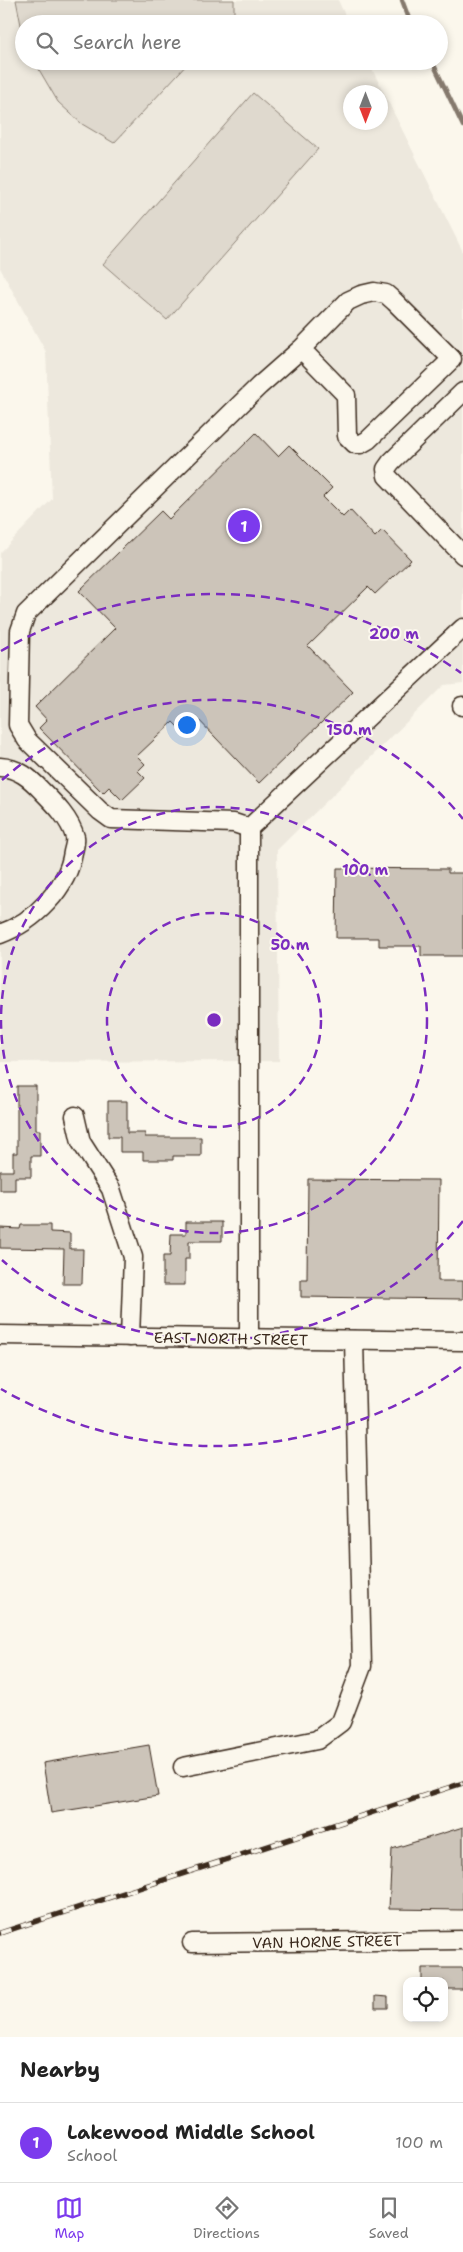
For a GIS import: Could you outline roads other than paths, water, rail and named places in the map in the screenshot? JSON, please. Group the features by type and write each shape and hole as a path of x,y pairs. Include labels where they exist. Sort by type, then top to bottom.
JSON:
{"street":[{"path":"249,828 234,823 111,819 100,811 27,740 18,725 20,631 26,614 259,386 301,349 348,301 374,292 386,294 458,365 368,440 361,444 355,444 347,436 346,394 301,349"},
{"path":"463,392 386,469 387,476 463,555"},
{"path":"249,1339 249,828 463,628"},
{"path":"0,767 9,767 28,776 64,815 76,838 71,865 60,887 36,913 12,930 0,934"},
{"path":"76,1116 81,1142 111,1189 133,1257 130,1337"},
{"name":"EAST NORTH STREET","path":"0,1336 463,1341"},
{"path":"183,1767 317,1740 341,1722 362,1666 354,1340"},
{"name":"VAN HORNE STREET","path":"192,1943 463,1940"}],"waterway":[{"path":"402,0 408,15"},
{"path":"436,70 463,126"}],"railway":[{"path":"0,1933 463,1783"}],"place":[{"name":"Lakewood Middle School","path":"244,526"}]}
